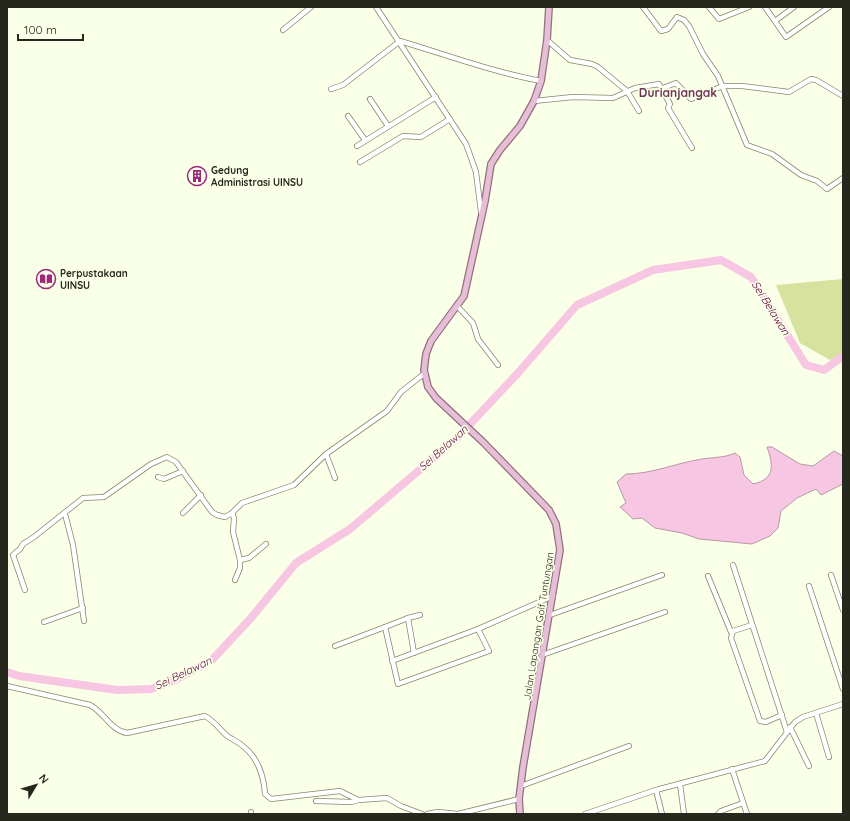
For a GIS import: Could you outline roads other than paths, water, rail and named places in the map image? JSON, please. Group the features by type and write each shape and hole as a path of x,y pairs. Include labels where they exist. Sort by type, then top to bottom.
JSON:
{"main road":[{"path":"482,213 491,164 500,150 520,126 534,101 541,81 547,40 549,7"},
{"name":"Jalan Lapangan Golf Tuntungan","path":"482,213 466,291 458,307 431,341 426,354 425,373 430,391 544,504 556,524 560,550 519,799 520,814"}],"street":[{"path":"283,30 311,7"},
{"name":"Jalan Lapangan Golf Tuntungan","path":"376,7 436,97 471,156 478,181 482,213"},
{"path":"643,7 661,31 668,29 677,17 684,20 723,86 727,101 748,145 772,154 802,175 817,181 827,188 843,178"},
{"path":"709,7 720,19 749,7"},
{"path":"765,7 786,37 827,8"},
{"path":"775,21 794,7"},
{"path":"547,40 570,60 592,64 598,67 627,91 639,111"},
{"path":"331,89 343,85 400,42 470,61 498,72 541,81"},
{"path":"663,88 676,83 691,99 723,86 742,86 789,92 811,79 816,80 843,96"},
{"path":"534,101 573,97 613,98 627,91 657,84 663,88 664,94 670,104 668,108 692,148"},
{"path":"357,146 436,97"},
{"path":"370,99 388,126"},
{"path":"348,116 365,140"},
{"path":"360,162 403,136 422,137 450,119"},
{"path":"458,307 473,323 478,339 498,365"},
{"path":"25,590 13,556 23,544 65,514 83,498 104,497 161,458 170,457 183,471 217,515 225,517 232,513 242,503 294,485 326,454 387,411 401,392 425,373"},
{"path":"326,454 335,478"},
{"path":"158,477 164,479 183,471"},
{"path":"183,513 201,495"},
{"path":"232,513 234,518 233,532 240,560 240,568 235,580"},
{"path":"65,514 72,545 84,621"},
{"path":"240,560 249,558 266,544"},
{"path":"733,564 787,732"},
{"path":"550,615 662,575"},
{"path":"831,575 843,610"},
{"path":"708,576 732,632 730,638 760,721 766,722 782,715"},
{"path":"809,586 843,689"},
{"path":"392,661 478,629 553,596"},
{"path":"44,622 83,608"},
{"path":"542,655 665,612"},
{"path":"335,646 408,618 420,615"},
{"path":"408,618 414,653"},
{"path":"732,632 752,625"},
{"path":"385,627 397,683 405,683 489,651 478,629"},
{"path":"7,686 90,705 99,710 114,728 127,733 205,716 214,722 226,735 245,748 254,758 264,778 265,794 268,798 302,796 340,791 358,800"},
{"path":"585,814 656,790 768,759 790,727 803,717 843,704"},
{"path":"816,713 829,757"},
{"path":"790,727 809,766"},
{"path":"521,786 629,746"},
{"path":"732,769 747,814"},
{"path":"680,784 684,814"},
{"path":"656,790 662,814"},
{"path":"316,801 352,802 358,800 387,798 401,806 422,814"},
{"path":"427,814 438,812 458,814 519,799"},
{"path":"718,814 721,811 743,803"}],"waterway":[{"name":"Sei Belawan","path":"7,672 19,676 117,690 151,689 175,680 212,660 251,618 296,563 350,529 456,439 518,373 577,305 653,270 721,260 751,277 806,365 824,370 843,356"}],"place":[{"name":"Gedung Administrasi UINSU","path":"197,176"},
{"name":"Perpustakaan UINSU","path":"46,279"}],"district":[{"name":"Durianjangak","path":"678,93"}]}
